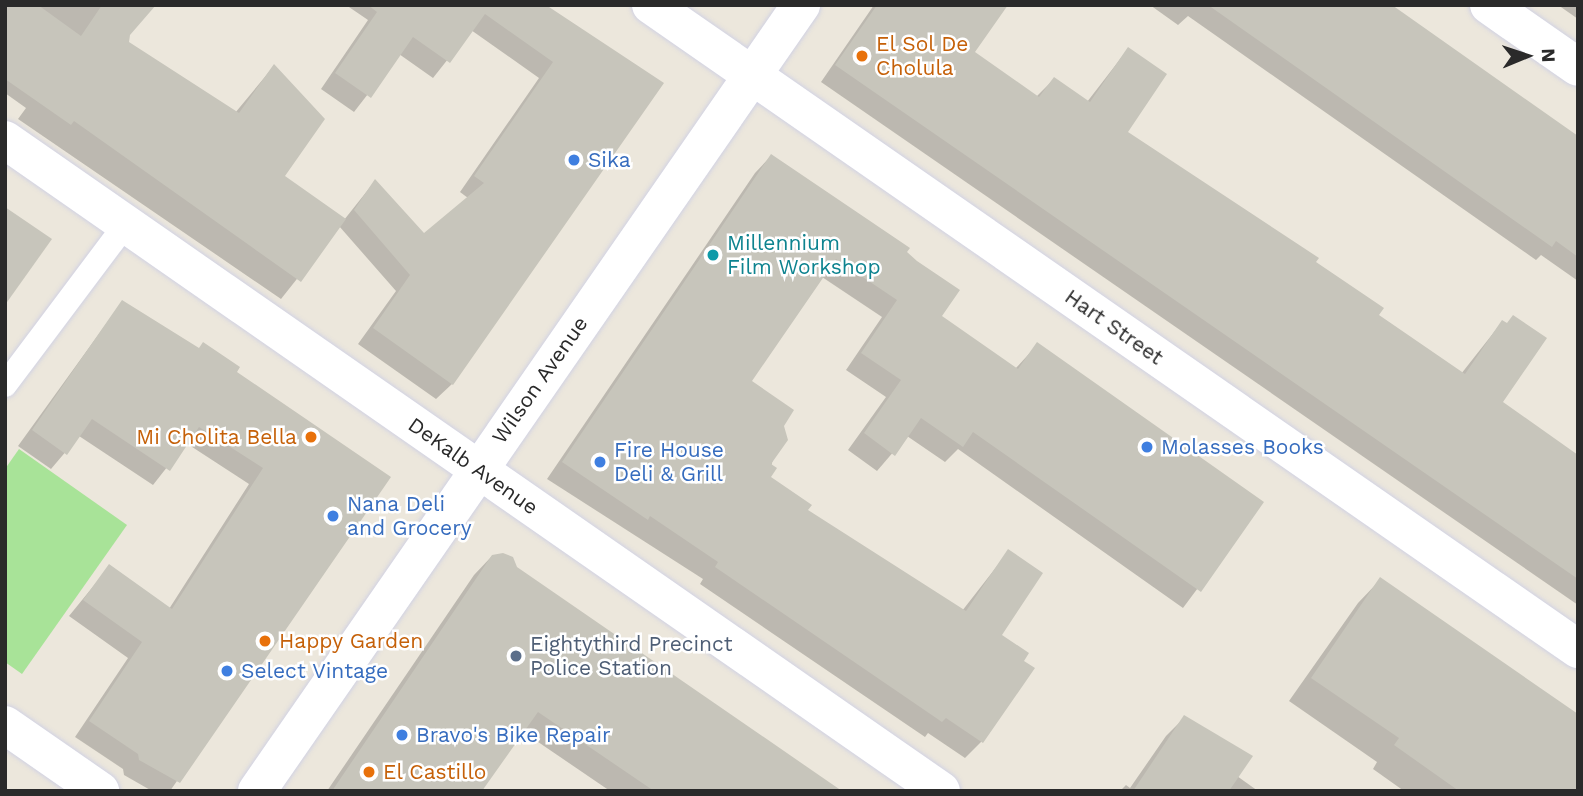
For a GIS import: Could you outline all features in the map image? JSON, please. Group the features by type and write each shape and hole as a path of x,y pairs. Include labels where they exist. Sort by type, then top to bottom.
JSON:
{"street":[{"name":"Hart Street","path":"651,5 1578,649"},
{"name":"Wilson Avenue","path":"257,791 801,5"},
{"path":"1489,5 1578,67"},
{"name":"DeKalb Avenue","path":"5,140 941,791"},
{"path":"5,725 100,791"}],"lane":[{"path":"5,384 126,224"}],"green space":[{"path":"19,449 127,525 22,674 5,662 5,469"}],"building":[{"path":"5,5 38,5 81,36 102,5 156,5 130,35 129,42 239,113 274,64 325,119 285,176 346,219 301,282 74,121 71,125 5,79"},
{"path":"368,5 546,5 664,83 453,385 373,328 410,275 354,210 375,179 424,233 484,183 474,176 553,62 485,14 450,63 413,37 371,98 335,73 377,12"},
{"path":"877,5 1008,5 975,52 1039,97 1054,77 1090,102 1128,47 1167,74 1128,132 1319,258 1316,262 1384,308 1379,315 1465,374 1502,320 1507,323 1513,315 1547,338 1503,402 1578,455 1578,579 835,65"},
{"path":"1208,5 1392,5 1578,136 1578,257 1556,241 1552,247"},
{"path":"771,154 910,248 907,252 917,261 960,290 942,316 1018,369 1037,342 1264,502 1201,592 973,432 963,447 921,418 895,456 864,433 901,380 861,353 897,300 836,259 752,381 794,410 784,426 788,440 771,464 777,468 771,477 812,505 808,510 966,611 1008,549 1043,573 1002,635 1029,653 1024,661 1035,668 983,743 946,718 942,722 715,567 718,562 650,516 648,520 562,462"},
{"path":"5,207 52,239 5,305"},
{"path":"122,300 199,348 203,342 240,367 237,372 391,477 180,783 139,760 138,754 89,721 142,642 83,600 109,564 172,609 263,468 199,427 170,471 92,419 67,455 32,430"},
{"path":"503,553 513,557 517,567 842,791 654,791 538,712 482,791 332,791 492,555"},
{"path":"1380,577 1578,714 1578,791 1459,791 1394,745 1399,738 1311,678"},
{"path":"1184,715 1253,756 1229,791 1133,791"}],"place":[{"name":"El Sol De Cholula","path":"862,56"},
{"name":"Sika","path":"574,160"},
{"name":"Millennium Film Workshop","path":"713,255"},
{"name":"Mi Cholita Bella","path":"311,437"},
{"name":"Molasses Books","path":"1147,447"},
{"name":"Fire House Deli & Grill","path":"600,462"},
{"name":"Nana Deli and Grocery","path":"333,516"},
{"name":"Happy Garden","path":"265,641"},
{"name":"Eightythird Precinct Police Station","path":"516,656"},
{"name":"Select Vintage","path":"227,671"},
{"name":"Bravo's Bike Repair","path":"402,735"},
{"name":"El Castillo","path":"369,772"}]}
